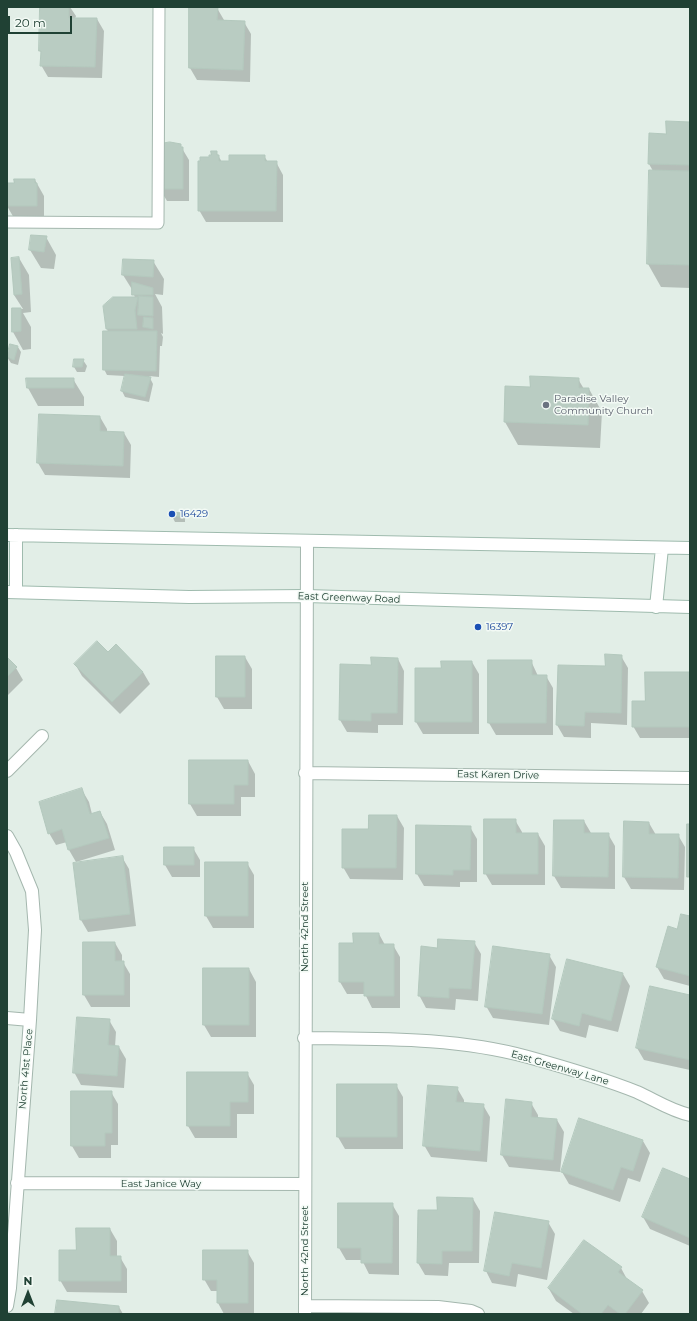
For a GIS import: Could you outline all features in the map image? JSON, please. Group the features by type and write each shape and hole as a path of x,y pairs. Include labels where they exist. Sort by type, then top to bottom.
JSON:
{"street":[{"path":"11,592 12,534 690,548"},
{"name":"North 42nd Street","path":"305,1310 306,1184 304,1038 307,540"},
{"path":"656,607 662,548"},
{"name":"East Greenway Road","path":"11,592 189,597 306,596 690,608"},
{"path":"7,771 42,736"},
{"name":"East Karen Drive","path":"305,773 690,778"},
{"name":"North 41st Place","path":"7,836 16,852 32,891 35,930 30,1020 10,1288 7,1306"},
{"path":"7,1018 30,1020"},
{"name":"East Greenway Lane","path":"304,1038 403,1039 466,1044 526,1056 581,1073 637,1092 679,1113 690,1115"},
{"name":"East Janice Way","path":"17,1183 306,1184"},
{"path":"305,1310 438,1307 471,1311 478,1314"}],"lane":[{"path":"7,222 158,223 159,7"}],"building":[{"path":"40,7 69,7 69,18 97,18 95,67 40,66"},
{"path":"189,7 218,7 217,20 245,21 243,70 189,68"},
{"path":"666,121 690,122 690,165 648,164 649,133 666,134"},
{"path":"170,142 181,144 181,147 183,147 183,189 159,189 160,144"},
{"path":"211,151 217,151 219,161 229,161 229,155 265,155 265,161 277,161 276,211 198,211 198,161 200,161 200,157 209,157 209,155 211,155"},
{"path":"649,170 690,171 690,265 647,264"},
{"path":"14,179 35,179 35,183 37,183 37,206 7,206 7,183 14,183"},
{"path":"31,235 47,236 44,252 29,250"},
{"path":"19,257 22,294 14,295 11,258"},
{"path":"123,259 154,260 153,277 122,275"},
{"path":"132,282 153,288 153,295 132,295"},
{"path":"139,296 153,297 153,316 138,315"},
{"path":"113,297 138,297 135,310 137,329 106,329 103,306"},
{"path":"12,308 21,308 21,331 12,332"},
{"path":"144,317 153,318 153,329 143,327"},
{"path":"103,331 157,331 156,371 103,370"},
{"path":"10,344 18,346 14,360 7,357"},
{"path":"74,359 84,359 82,367 73,367"},
{"path":"125,374 151,377 145,397 121,391"},
{"name":"Paradise Valley Community Church","path":"530,376 579,378 579,388 589,388 588,425 504,422 505,386 530,387"},
{"path":"26,378 74,378 74,388 27,388"},
{"path":"39,414 100,416 100,431 124,432 123,466 37,463"},
{"path":"171,512 182,513 182,517 171,516"},
{"path":"97,641 108,652 116,644 143,672 112,702 74,664"},
{"path":"605,654 622,655 621,713 585,712 584,726 556,725 558,665 605,666"},
{"path":"216,656 245,656 245,697 216,697"},
{"path":"7,657 17,667 7,677"},
{"path":"371,657 398,658 397,713 371,713 371,721 339,720 340,664 371,665"},
{"path":"488,660 532,660 532,675 547,675 546,723 488,723"},
{"path":"441,661 472,661 472,722 415,722 415,668 441,668"},
{"path":"645,672 690,672 690,727 632,727 632,701 645,701"},
{"path":"189,760 248,760 248,785 234,785 234,804 189,804"},
{"path":"82,788 90,814 100,811 109,838 68,850 62,829 48,834 39,802"},
{"path":"369,815 397,815 396,868 342,868 342,829 368,829"},
{"path":"484,819 516,819 516,833 538,833 538,874 484,874"},
{"path":"554,820 584,820 584,833 609,833 608,877 553,876"},
{"path":"624,821 649,822 649,834 679,834 678,878 623,877"},
{"path":"687,824 690,824 690,877 687,877"},
{"path":"416,825 471,826 470,870 453,870 453,875 416,874"},
{"path":"164,847 194,847 194,865 164,865"},
{"path":"123,856 130,914 80,920 73,863"},
{"path":"205,862 248,862 248,916 205,916"},
{"path":"681,914 690,916 690,976 656,967 668,926 677,929"},
{"path":"353,933 379,933 379,944 394,944 394,996 364,996 364,982 339,982 339,943 353,943"},
{"path":"438,939 475,941 471,989 449,988 449,998 418,996 421,946 437,948"},
{"path":"83,942 115,942 115,961 124,961 124,995 83,995"},
{"path":"493,946 550,954 542,1014 485,1007"},
{"path":"567,959 623,973 611,1021 582,1013 579,1026 552,1019"},
{"path":"203,968 249,968 249,1025 203,1025"},
{"path":"650,986 690,995 690,1060 636,1048"},
{"path":"77,1017 110,1019 108,1045 119,1046 117,1076 73,1073"},
{"path":"187,1072 248,1072 248,1102 230,1102 230,1126 187,1126"},
{"path":"337,1084 397,1084 397,1137 337,1137"},
{"path":"428,1085 458,1087 456,1102 484,1104 480,1151 423,1146"},
{"path":"71,1091 112,1091 112,1133 105,1133 105,1146 71,1146"},
{"path":"506,1099 532,1102 531,1117 557,1119 553,1160 501,1155"},
{"path":"579,1118 643,1140 633,1171 621,1167 613,1190 561,1172"},
{"path":"663,1168 690,1179 690,1238 642,1217"},
{"path":"437,1197 473,1198 472,1251 442,1251 442,1264 417,1263 418,1210 437,1210"},
{"path":"338,1203 393,1203 392,1263 361,1263 361,1248 338,1248"},
{"path":"495,1212 549,1221 541,1268 512,1263 509,1276 484,1271"},
{"path":"76,1228 110,1228 110,1256 121,1256 121,1281 59,1281 59,1250 76,1250"},
{"path":"584,1240 622,1267 618,1272 643,1290 625,1314 620,1314 608,1305 601,1314 582,1314 548,1288"},
{"path":"203,1250 248,1250 248,1303 217,1303 217,1280 203,1280"},
{"path":"57,1300 119,1306 119,1314 55,1314"}],"place":[{"name":"Paradise Valley Community Church","path":"546,405"},
{"name":"16429","path":"172,514"},
{"name":"16397","path":"478,627"}]}
